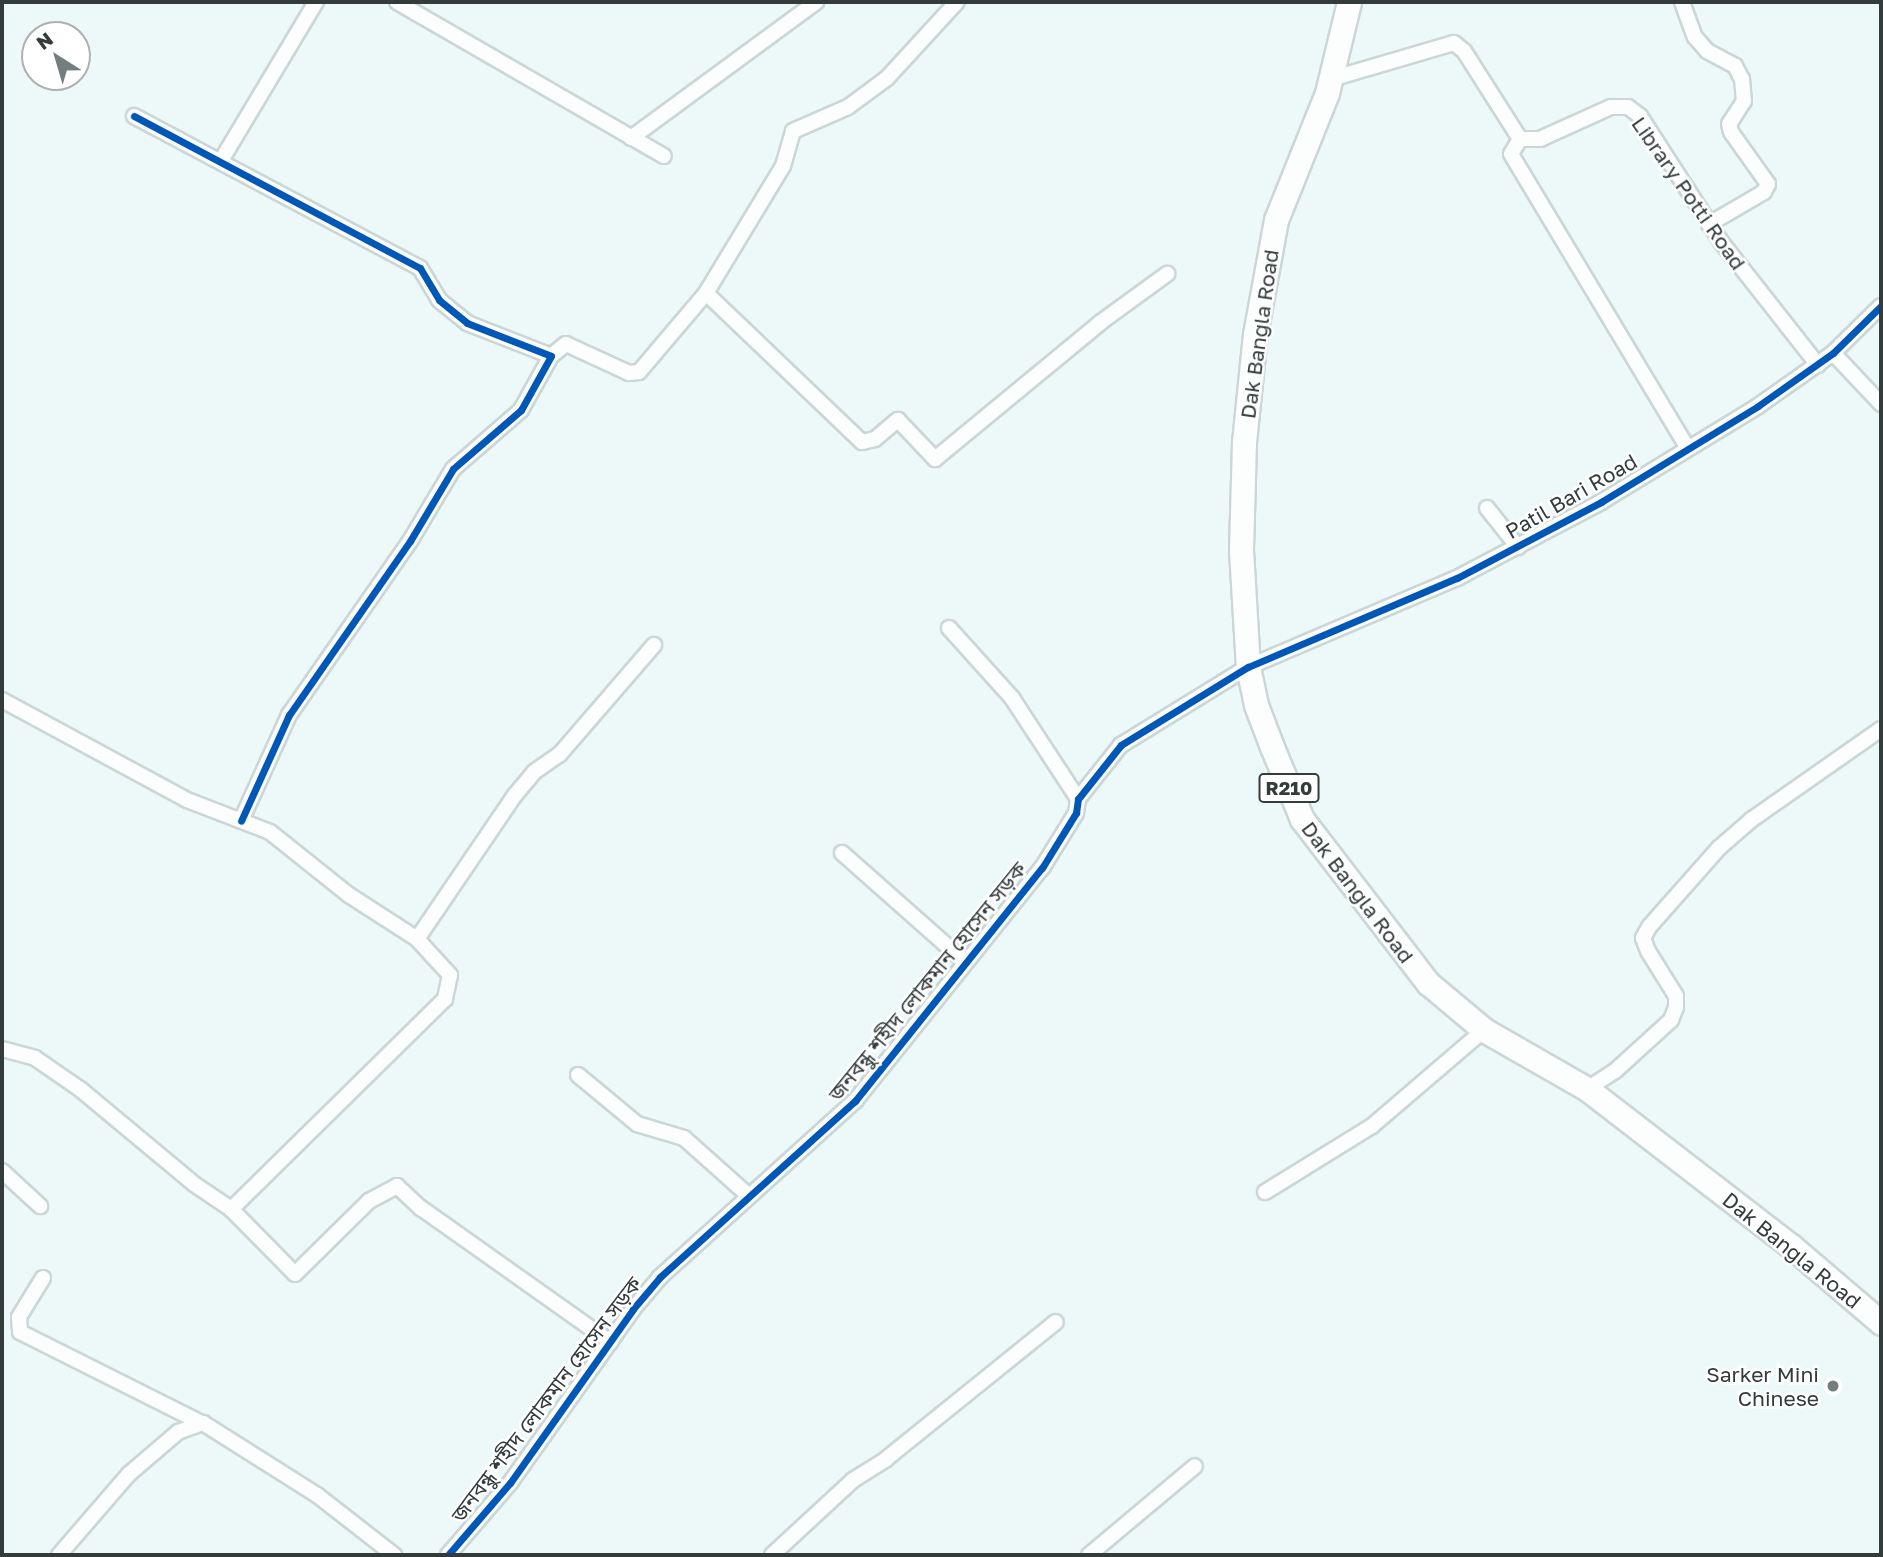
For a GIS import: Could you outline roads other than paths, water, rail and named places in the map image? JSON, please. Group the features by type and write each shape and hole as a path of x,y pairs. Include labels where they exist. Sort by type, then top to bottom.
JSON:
{"main road":[{"name":"Dak Bangla Road","path":"1349,2 1331,79 1276,220 1255,334 1244,442 1241,551 1248,667 1256,705 1302,819 1412,965 1484,1030 1587,1088 1791,1246 1881,1323"}],"street":[{"path":"222,159 316,2"},
{"path":"397,2 664,156"},
{"path":"631,138 816,2"},
{"path":"241,821 289,715 410,541 453,469 521,410 551,356 566,344 629,373 639,372 706,293 783,166 793,131 848,107 887,78 957,2"},
{"path":"1682,2 1695,37 1707,51 1735,66 1742,79 1742,107 1729,124 1768,184 1764,192 1709,224"},
{"path":"1331,79 1454,43 1464,51 1520,139 1511,154 1688,448"},
{"name":"Library Potti Road","path":"1520,139 1540,139 1611,107 1628,107 1640,116 1709,224 1818,365"},
{"path":"134,116 222,159 420,268 439,300 467,323 551,356"},
{"path":"706,293 862,442 875,439 898,420 935,459 1101,322 1167,274"},
{"name":"Patil Bari Road","path":"1248,667 1457,578 1518,547 1688,448 1818,365 1881,306"},
{"path":"1833,353 1881,404"},
{"path":"1488,508 1518,547"},
{"path":"949,628 1012,698 1079,799"},
{"path":"417,939 515,795 534,772 560,754 654,645"},
{"name":"জনবন্ধু শহীদ লোকমান হোসেন সড়ক","path":"448,1555 510,1483 610,1342 660,1278 748,1195 855,1101 1062,840 1079,799 1109,759 1135,733 1248,667"},
{"path":"2,700 187,800 270,832 349,895 417,939 450,975 445,999 231,1209"},
{"path":"1587,1088 1615,1071 1671,1020 1676,1007 1672,988 1648,951 1643,938 1649,927 1719,848 1751,820 1881,729"},
{"path":"842,852 965,962"},
{"path":"1265,1192 1372,1126 1484,1030"},
{"path":"2,1049 35,1058 80,1089 194,1184 231,1209 295,1274 369,1201 397,1186 421,1208 610,1342"},
{"path":"578,1075 637,1124 684,1138 748,1195"},
{"path":"2,1171 40,1206"},
{"path":"43,1278 19,1317 20,1332 203,1423 317,1495 394,1555"},
{"path":"772,1555 853,1480 887,1459 1056,1322"},
{"path":"59,1555 130,1474 178,1432 203,1423"},
{"path":"1089,1555 1195,1466"}],"place":[{"name":"Sarker Mini Chinese","path":"1833,1386"}]}
